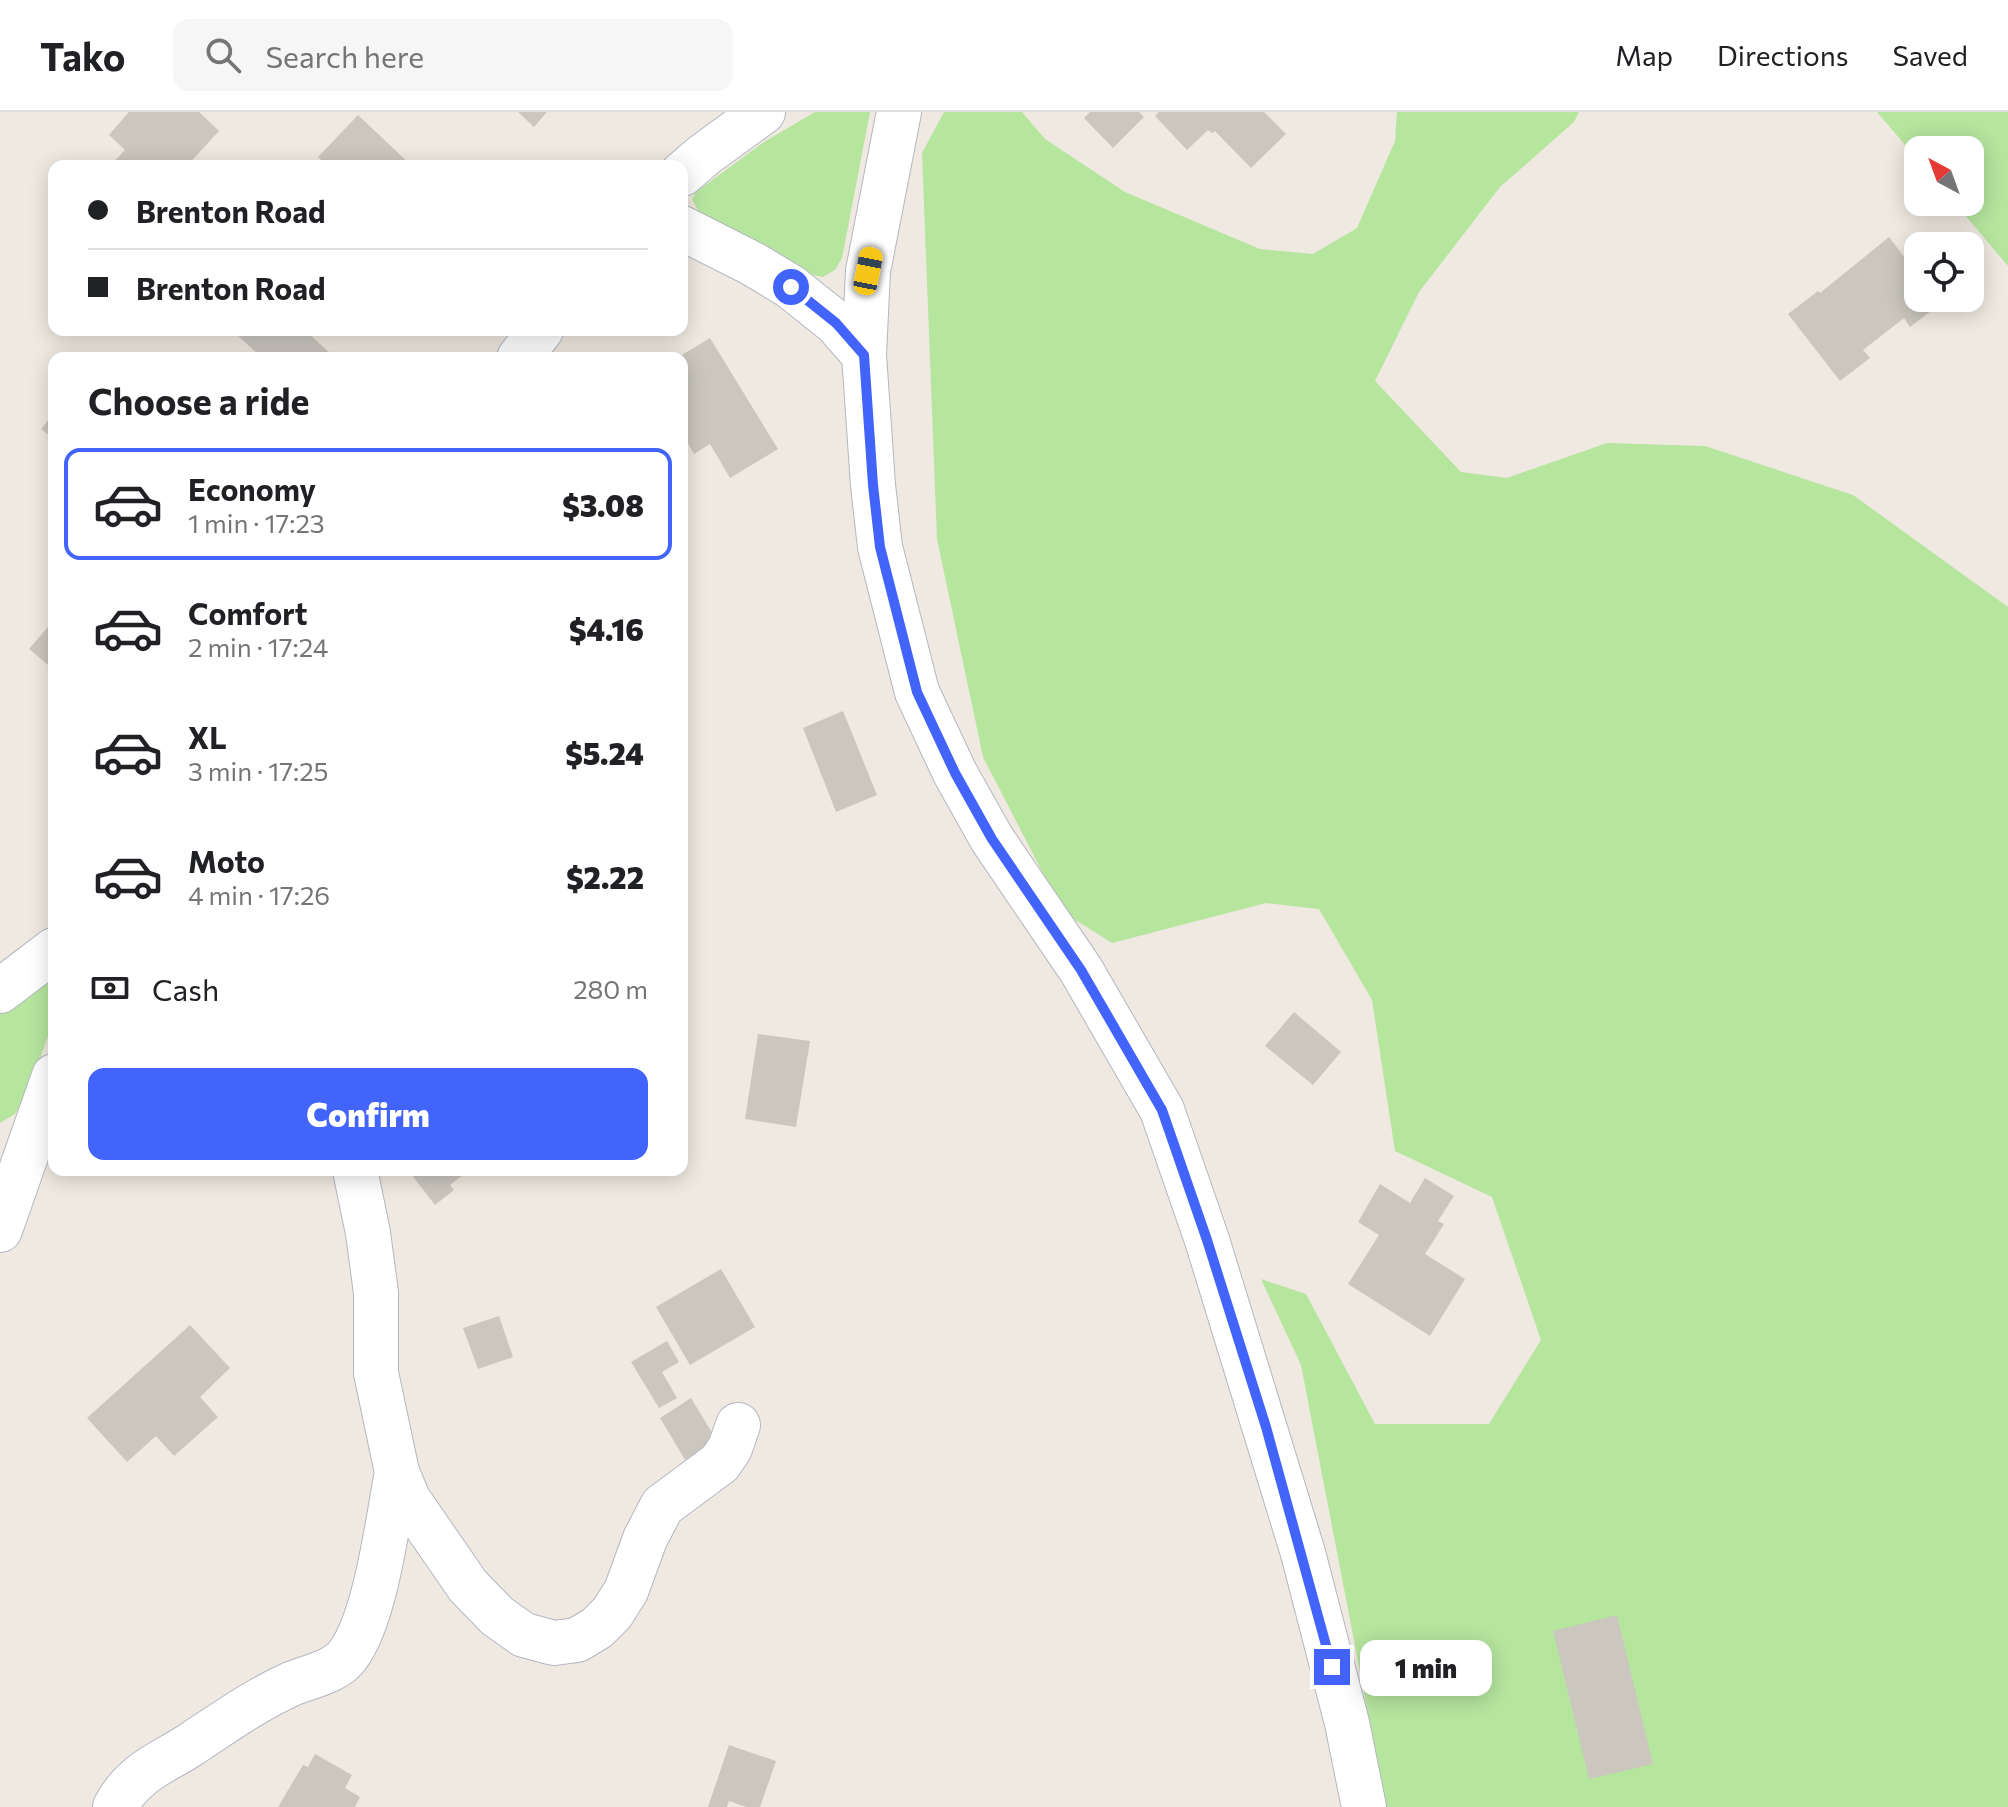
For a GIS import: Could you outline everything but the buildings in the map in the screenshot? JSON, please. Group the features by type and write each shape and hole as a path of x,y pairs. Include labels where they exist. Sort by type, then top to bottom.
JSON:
{"street":[{"path":"688,169 763,112"},
{"path":"899,112 868,271 864,355 880,547 917,692 955,773 992,839 1081,970 1162,1110 1207,1240 1303,1553 1347,1723 1364,1807"},
{"path":"688,231 791,287 836,323 864,355"},
{"path":"524,352 536,336"},
{"path":"0,991 48,955"},
{"path":"0,1230 9,1172 48,1089"},
{"path":"356,1176 376,1293 376,1373 397,1472 408,1499 468,1586 497,1616 524,1635 554,1643 577,1640 597,1628 612,1613 626,1591 645,1539 662,1506 720,1463 730,1448 738,1425"},
{"path":"115,1807 143,1774 247,1707 290,1685 327,1671 346,1658 360,1632 376,1578 397,1472"}],"green space":[{"path":"815,112 870,112 842,258 835,270 823,277 804,273 699,213 692,199 696,192 764,142"},
{"path":"944,112 1022,112 1045,139 1125,192 1260,249 1313,254 1357,228 1395,141 1397,112 1579,112 1574,122 1500,187 1419,292 1375,381 1461,472 1507,478 1607,443 1705,446 1853,495 2008,607 2008,1807 1386,1807 1301,1365 1261,1279 1306,1294 1375,1424 1489,1424 1541,1340 1492,1197 1395,1151 1372,1000 1319,909 1266,903 1112,943 1063,912 983,757 937,539 922,153"},
{"path":"1877,112 2008,112 2008,266 1984,238 1984,232 1979,232 1966,216 1984,216 1984,136 1904,136 1904,144"},
{"path":"48,979 48,1036 26,1098 15,1114 0,1123 0,1014"}],"route":[{"path":"791,287 836,323 864,355 880,547 917,692 955,773 992,839 1081,970 1162,1110 1266,1427 1332,1667"}]}
